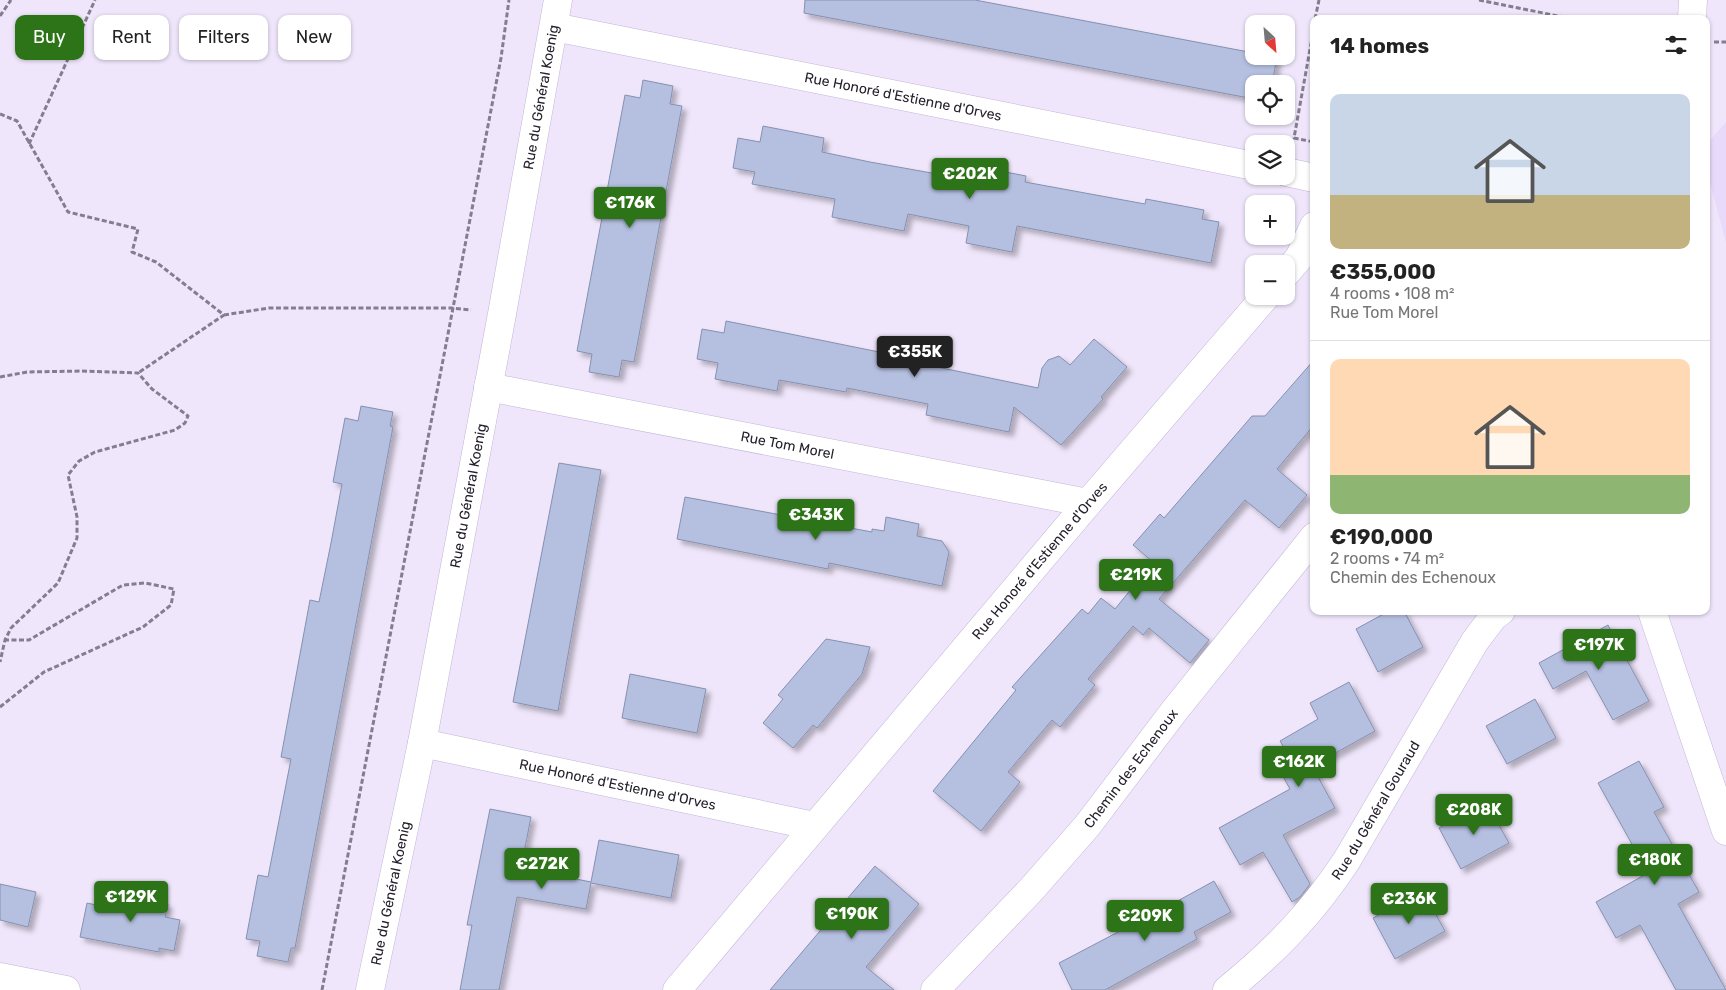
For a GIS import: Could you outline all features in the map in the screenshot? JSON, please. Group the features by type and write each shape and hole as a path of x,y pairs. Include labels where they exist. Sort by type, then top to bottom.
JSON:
{"street":[{"name":"Rue du Général Koenig","path":"370,990 422,743 558,0"},
{"path":"1692,15 1694,0"},
{"name":"Rue Honoré d'Estienne d'Orves","path":"554,27 1245,164"},
{"path":"1295,174 1310,177"},
{"path":"1295,263 1310,235"},
{"name":"Rue Honoré d'Estienne d'Orves","path":"678,990 814,826 1258,305"},
{"name":"Rue Tom Morel","path":"488,387 1088,503"},
{"name":"Chemin des Echenoux","path":"935,990 1030,891 1087,826 1175,710 1310,542"},
{"name":"Rue du Général Gouraud","path":"1227,990 1295,929 1326,893 1475,641 1495,615"},
{"path":"1653,615 1726,831"},
{"name":"Rue Honoré d'Estienne d'Orves","path":"422,743 814,826"},
{"path":"0,977 66,990"}],"path":[{"path":"0,16 12,0"},
{"path":"30,144 95,0"},
{"path":"322,990 452,308 502,58 509,0"},
{"path":"1316,15 1319,0"},
{"path":"1479,0 1553,15"},
{"path":"1310,48 1294,138 1310,141"},
{"path":"0,114 18,121 68,212 138,230 132,252 156,262 224,315"},
{"path":"0,377 27,372 138,373 224,315 269,308 452,308 502,314"},
{"path":"0,662 11,628 58,583 66,570 77,538 77,517 68,475 78,461 94,452 175,430 185,423 188,416 152,389 138,373"},
{"path":"0,707 44,672 143,627 172,605 174,589 145,583 123,585 29,640 6,640"}],"shaded area":[{"path":"1726,122 1726,242 1710,183 1710,140"}],"building":[{"path":"805,0 975,0 1245,51 1245,65 1276,65 1274,75 1245,75 1245,97 804,13"},
{"path":"643,80 673,86 670,104 682,106 634,362 622,360 619,377 589,372 592,354 577,351 625,95 640,98"},
{"path":"763,126 824,138 822,152 870,162 943,175 944,171 979,178 980,167 1026,176 1025,182 1145,204 1146,199 1204,210 1202,219 1219,222 1211,263 1017,226 1012,252 966,243 969,226 908,214 904,231 832,217 835,199 752,184 755,172 733,168 738,138 760,142"},
{"path":"726,321 894,355 894,358 1038,388 1042,368 1048,360 1059,356 1070,365 1094,339 1127,367 1101,397 1103,399 1061,445 1014,407 1009,432 926,415 928,404 847,388 846,392 779,380 777,391 715,379 718,363 697,359 702,329 724,333"},
{"path":"1310,365 1310,430 1277,469 1307,495 1279,528 1245,500 1159,599 1209,640 1190,663 1149,628 1143,635 1133,626 1088,679 1095,685 1060,727 1052,720 1008,772 1020,782 981,831 933,791 1016,690 1012,687 1082,609 1088,614 1101,598 1115,609 1153,562 1133,545 1160,514 1164,518 1252,416 1265,416"},
{"path":"361,406 393,412 390,426 393,427 295,948 291,948 288,962 257,956 260,941 246,939 258,875 268,877 291,759 281,757 310,600 319,602 331,543 342,484 333,482 345,418 358,421"},
{"path":"559,463 601,470 558,711 513,702"},
{"path":"685,497 872,532 872,529 884,531 886,517 919,524 917,536 942,541 949,552 942,586 829,563 828,569 677,539"},
{"path":"1382,615 1406,615 1423,647 1378,672 1356,629"},
{"path":"1608,625 1649,701 1613,720 1586,671 1553,689 1539,663"},
{"path":"826,639 870,647 862,674 817,728 813,725 793,748 763,723 783,699 778,695"},
{"path":"630,674 706,689 697,733 622,718"},
{"path":"1349,682 1375,731 1312,766 1335,808 1283,835 1310,884 1300,897 1292,902 1263,852 1240,865 1219,828 1290,789 1280,771 1293,764 1280,741 1318,719 1310,703"},
{"path":"1535,699 1556,738 1507,764 1486,726"},
{"path":"1639,761 1664,807 1654,812 1699,892 1678,904 1726,990 1676,990 1640,925 1616,938 1596,902 1648,873 1598,783"},
{"path":"1486,802 1509,843 1461,869 1439,828"},
{"path":"490,809 531,817 521,868 591,882 599,840 679,855 671,898 591,883 586,909 517,897 499,990 460,990 472,925 467,925"},
{"path":"875,866 919,904 866,967 894,990 770,990"},
{"path":"1214,881 1231,912 1194,932 1197,939 1105,990 1072,990 1059,963 1121,932"},
{"path":"0,884 36,892 28,927 0,920"},
{"path":"1423,891 1445,931 1395,959 1373,918"},
{"path":"103,892 168,904 165,917 180,920 174,951 159,948 159,952 80,937 87,903 101,906"}]}
